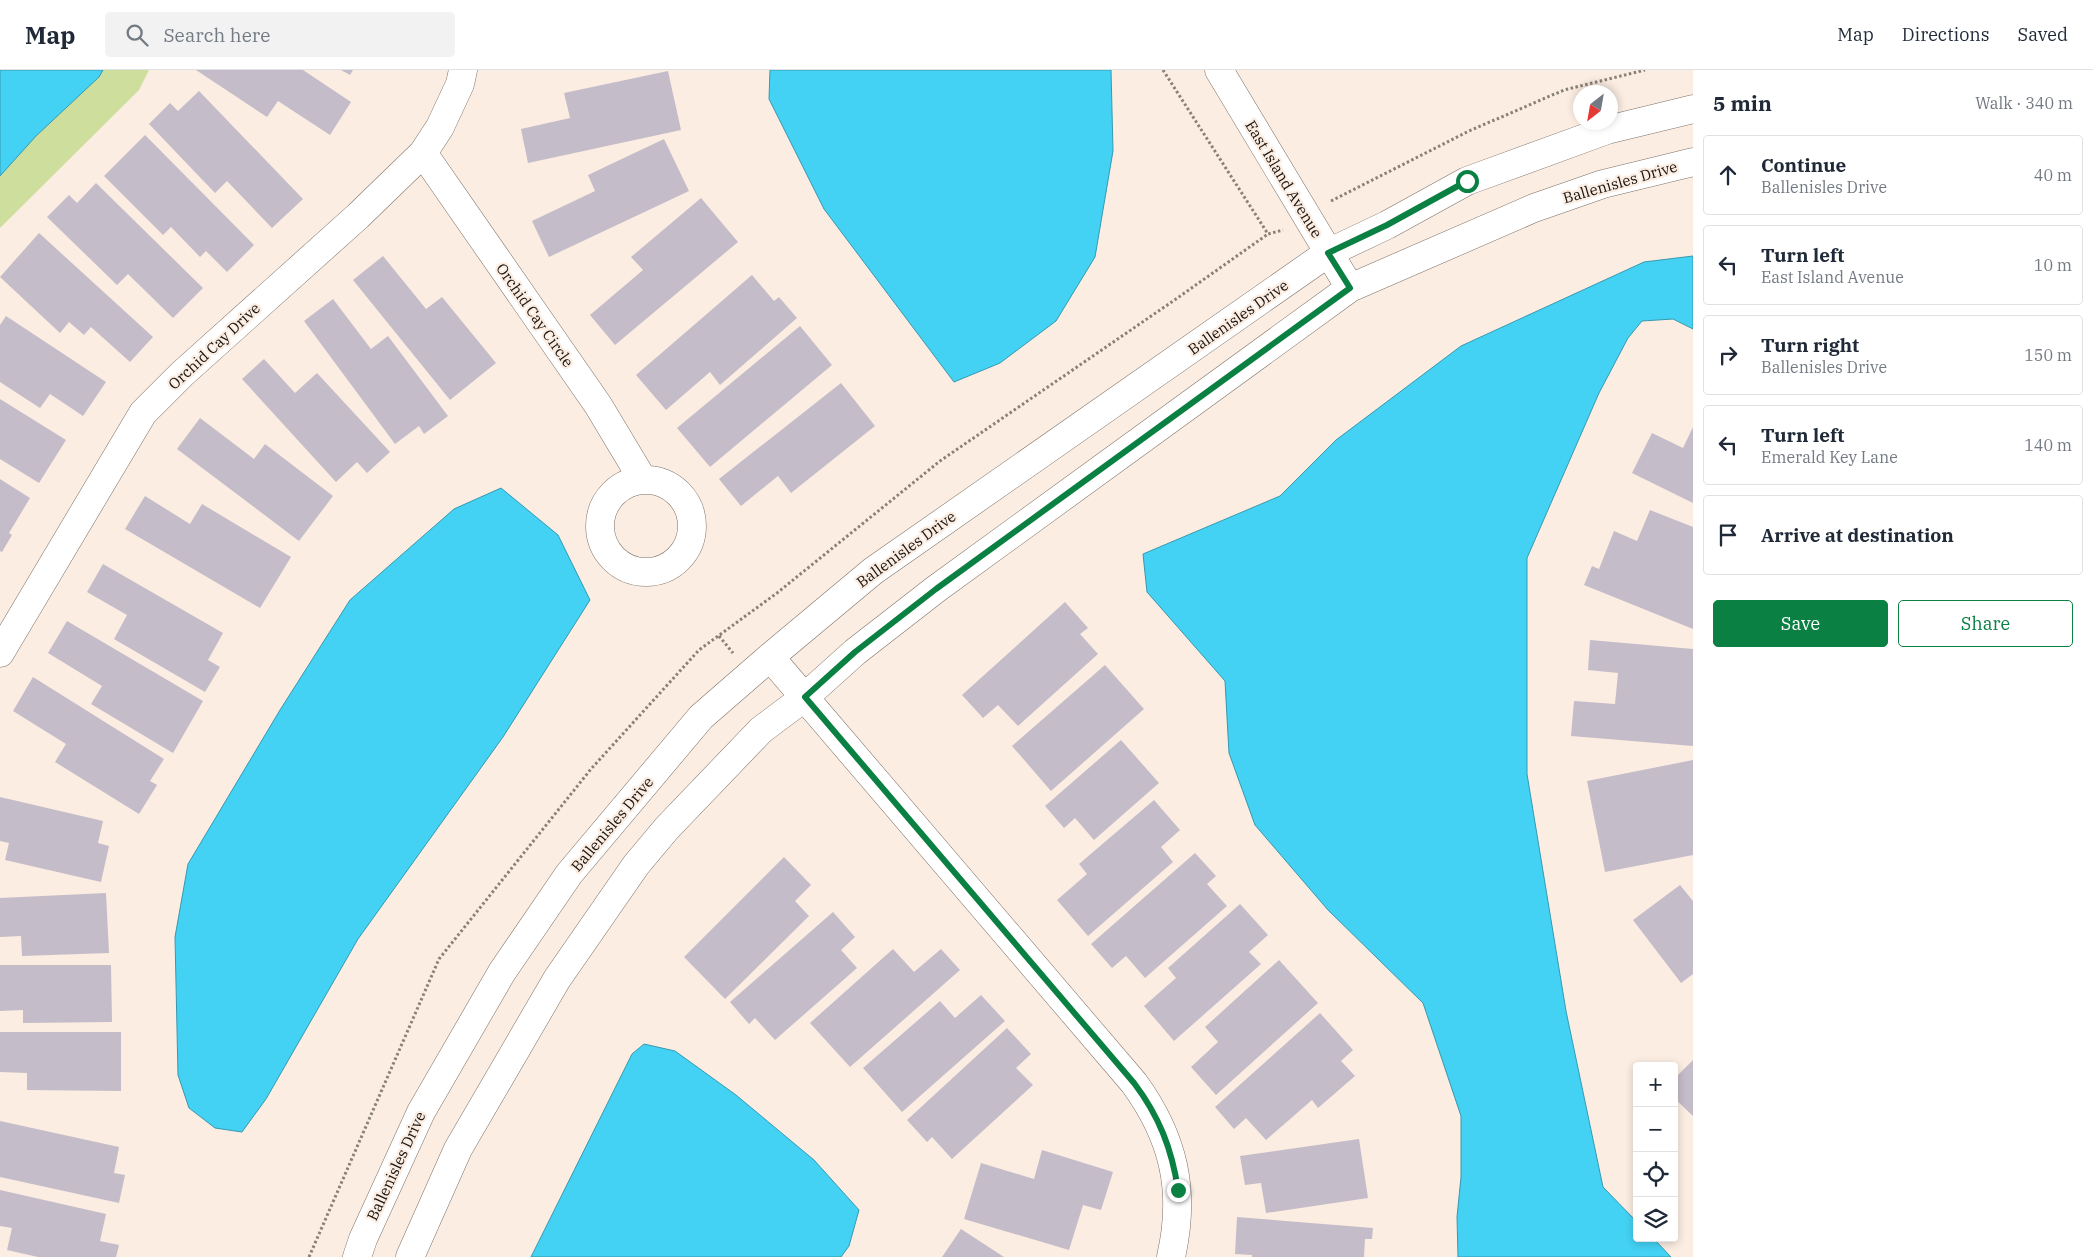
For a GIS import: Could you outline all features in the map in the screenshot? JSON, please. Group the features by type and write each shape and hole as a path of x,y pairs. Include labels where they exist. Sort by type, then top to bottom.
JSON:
{"street":[{"name":"Orchid Cay Drive","path":"0,653 143,414 182,374 358,216 423,153 440,127 460,84 464,70"},
{"name":"East Island Avenue","path":"1219,70 1350,288"},
{"name":"Ballenisles Drive","path":"357,1257 363,1239 420,1112 502,972 570,874 701,717 770,657 873,570 1328,253 1387,225 1467,181 1607,130 1693,109"},
{"name":"Orchid Cay Circle","path":"423,153 598,405 643,480"},
{"name":"Ballenisles Drive","path":"410,1257 458,1150 556,979 636,865 667,828 761,730 805,697 855,652 936,589 1350,288 1534,208 1603,184 1693,162"},
{"path":"770,657 1128,1076 1150,1105 1163,1132 1174,1168 1178,1213 1171,1257"}],"path":[{"path":"1163,70 1268,234 1279,232"},
{"path":"1343,193 1469,130 1564,90 1645,70"}],"green space":[{"path":"0,70 149,70 139,90 0,228"}],"water":[{"path":"0,70 103,70 99,77 36,136 0,176"},
{"path":"770,70 1111,70 1113,151 1095,257 1056,321 1000,363 954,382 824,209 769,99"},
{"path":"1693,256 1693,329 1673,319 1642,321 1628,338 1599,393 1527,558 1527,774 1566,1011 1603,1187 1633,1218 1633,1242 1657,1242 1671,1257 1458,1257 1457,1217 1461,1177 1461,1116 1423,1003 1328,910 1255,825 1229,753 1225,681 1147,592 1143,554 1280,496 1336,440 1461,346 1644,262"},
{"path":"501,488 558,535 590,600 503,737 358,939 266,1099 242,1132 215,1128 189,1108 178,1075 175,937 188,864 280,710 350,600 454,509"},
{"path":"644,1044 675,1051 736,1095 814,1160 859,1210 849,1246 841,1257 531,1257 632,1054"}],"building":[{"path":"196,70 303,70 351,102 330,135 278,101 267,117"},
{"path":"341,70 353,70 350,75"},
{"path":"668,71 681,130 528,163 521,129 570,118 564,93"},
{"path":"199,91 303,199 272,228 227,181 215,193 149,124 170,103 178,111"},
{"path":"145,135 254,245 227,272 206,251 200,257 171,227 163,235 104,176"},
{"path":"664,139 689,191 549,257 532,221 595,191 588,175"},
{"path":"96,183 203,288 173,318 128,274 117,285 47,217 69,195 77,203"},
{"path":"701,198 738,242 615,345 590,315 643,270 631,257"},
{"path":"39,233 153,337 130,362 91,327 84,335 69,322 60,333 0,277"},
{"path":"383,256 426,309 442,297 496,363 450,400 353,280"},
{"path":"752,275 774,301 779,297 797,318 720,385 710,372 666,410 636,375"},
{"path":"333,299 371,349 388,336 448,416 424,434 419,426 395,444 304,321"},
{"path":"6,316 106,382 83,416 50,394 40,408 0,382 0,325"},
{"path":"800,326 832,365 710,467 677,428"},
{"path":"264,359 295,393 317,373 390,452 367,473 357,462 336,482 242,379"},
{"path":"841,383 875,426 791,493 778,476 741,506 719,479"},
{"path":"0,399 66,440 39,483 0,459"},
{"path":"200,418 254,459 265,444 333,496 299,541 177,449"},
{"path":"1693,427 1693,503 1632,473 1652,433 1683,448"},
{"path":"0,479 30,498 9,533 12,535 2,552 0,551"},
{"path":"145,496 190,524 202,504 291,557 260,608 125,529"},
{"path":"1650,510 1693,527 1693,629 1584,585 1592,566 1599,569 1614,531 1637,541"},
{"path":"103,564 223,633 208,660 220,667 205,692 114,639 127,615 87,592"},
{"path":"1065,602 1088,628 1080,634 1098,654 1018,726 998,705 983,718 962,695"},
{"path":"67,621 203,701 173,753 91,704 102,686 48,653"},
{"path":"1590,640 1693,649 1693,746 1571,736 1574,701 1615,704 1618,673 1588,670"},
{"path":"1105,665 1144,709 1051,791 1012,746"},
{"path":"33,677 164,759 150,781 157,785 139,814 55,762 66,744 13,711"},
{"path":"1121,740 1159,783 1094,840 1075,818 1064,828 1045,806"},
{"path":"1693,760 1693,855 1605,872 1587,781"},
{"path":"0,797 103,821 98,843 109,846 101,882 5,860 9,843 0,841"},
{"path":"1154,800 1180,830 1161,847 1173,862 1088,936 1057,900 1087,874 1079,864"},
{"path":"1195,853 1216,876 1207,884 1227,906 1145,978 1126,956 1112,968 1091,944"},
{"path":"784,857 811,885 795,901 809,916 725,999 684,957"},
{"path":"1680,885 1693,901 1693,974 1681,983 1633,920"},
{"path":"106,893 109,953 22,956 21,936 0,937 0,898"},
{"path":"1240,904 1268,935 1249,952 1261,964 1174,1041 1144,1006 1176,978 1168,968"},
{"path":"833,912 855,937 841,950 857,968 775,1040 755,1018 749,1024 730,1002"},
{"path":"893,949 914,972 941,949 960,970 850,1067 810,1023"},
{"path":"1279,960 1318,1003 1216,1095 1191,1067 1218,1042 1205,1027"},
{"path":"0,965 111,965 112,1022 23,1023 23,1010 0,1011"},
{"path":"981,995 1005,1021 902,1112 863,1068 940,1001 955,1018"},
{"path":"1320,1013 1353,1050 1341,1061 1355,1076 1318,1108 1312,1100 1266,1140 1246,1118 1234,1129 1215,1107"},
{"path":"1007,1028 1031,1054 1016,1068 1033,1085 952,1159 932,1137 927,1142 907,1120"},
{"path":"0,1032 121,1032 121,1091 27,1090 27,1073 0,1072"},
{"path":"1693,1060 1693,1116 1678,1102 1678,1075"},
{"path":"0,1121 119,1147 114,1173 125,1175 119,1203 0,1177"},
{"path":"1359,1139 1368,1198 1266,1213 1261,1183 1245,1185 1240,1156"},
{"path":"1042,1150 1113,1172 1101,1210 1083,1205 1069,1250 964,1219 981,1163 1034,1179"},
{"path":"0,1190 106,1214 100,1241 119,1245 116,1257 38,1257 7,1250 12,1228 0,1226"},
{"path":"1237,1217 1373,1228 1372,1239 1365,1239 1364,1257 1252,1257 1252,1255 1235,1254"},
{"path":"961,1229 1004,1257 942,1257"}],"route":[{"path":"1178,1190 1169,1146 1150,1105 1134,1083 805,697 855,652 936,589 1350,288 1328,253 1387,225 1467,181"}]}
